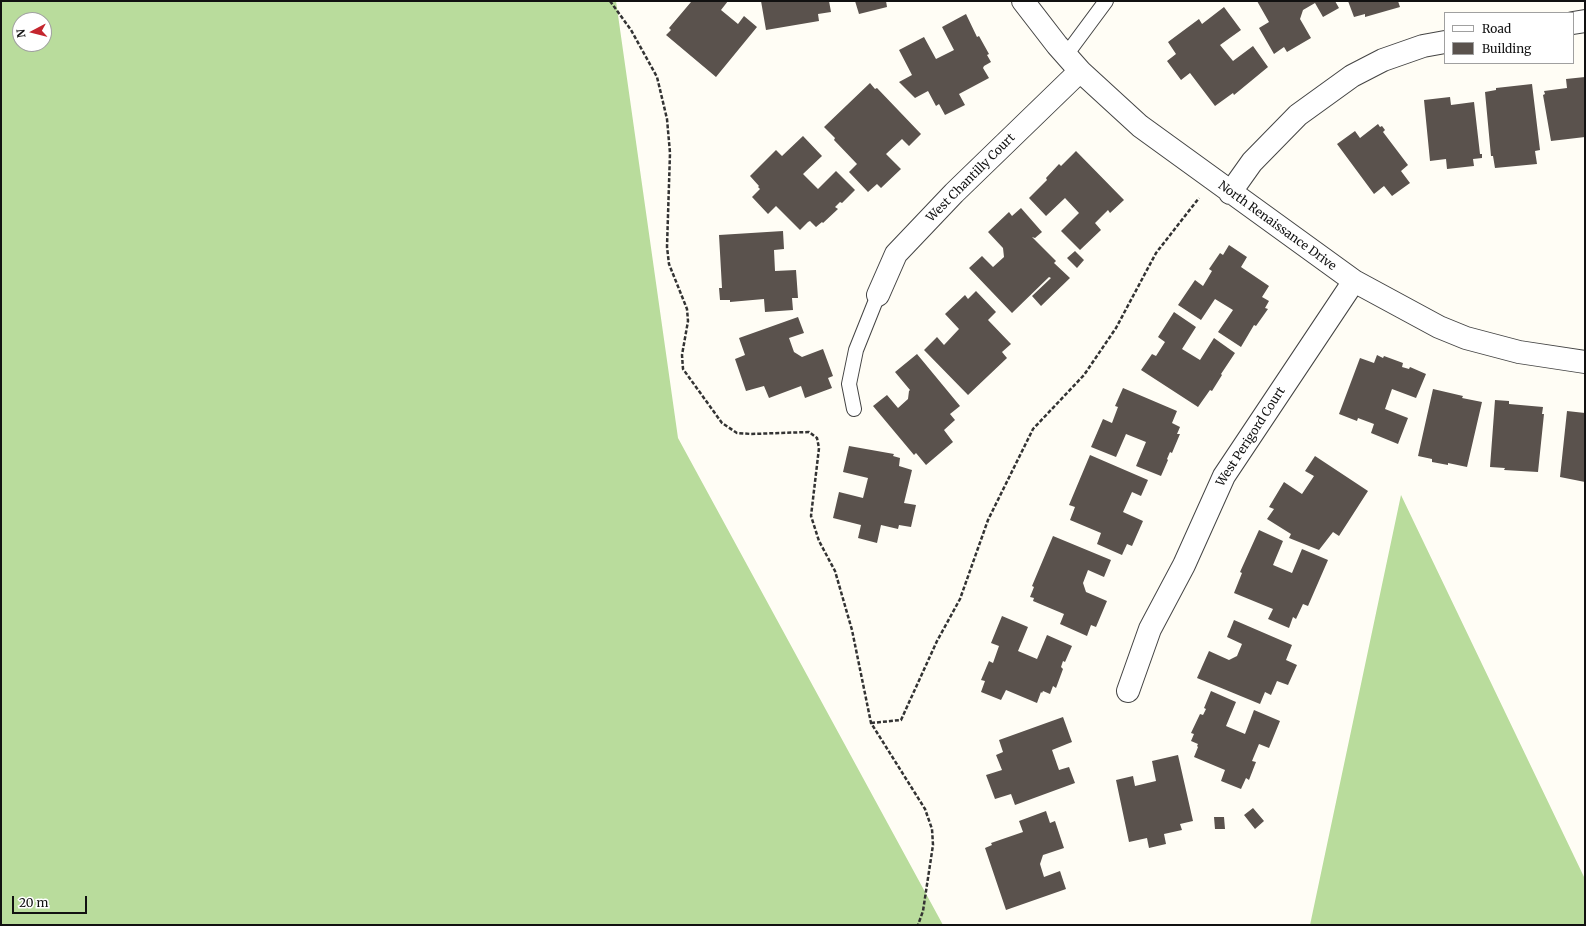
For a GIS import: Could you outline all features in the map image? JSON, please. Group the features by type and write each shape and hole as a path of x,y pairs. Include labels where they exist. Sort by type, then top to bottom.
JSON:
{"street":[{"name":"North Renaissance Drive","path":"1023,1 1080,72 1140,126 1354,281 1439,327 1466,338 1519,352 1585,362"},
{"path":"1574,22 1585,21"},
{"path":"1230,192 1252,162 1298,115 1352,76 1383,60 1423,46 1444,42"},
{"name":"West Chantilly Court","path":"878,295 896,254 954,193 1080,72"},
{"name":"West Perigord Court","path":"1128,691 1150,629 1184,565 1224,476 1354,281"}],"lane":[{"path":"1066,55 1106,1"},
{"path":"854,409 849,384 856,350 878,295"}],"path":[{"path":"610,1 631,30 657,77 667,119 670,153 667,247 669,264 687,309 688,321 682,356 684,369 722,423 737,433 809,432 817,438 819,448 811,516 819,541 835,571 852,630 872,723 925,809 932,829 933,845 923,911 918,925"},
{"path":"872,723 901,720 937,641 960,600 988,520 1034,429 1084,375 1116,328 1156,253 1212,179"}],"green space":[{"path":"1,1 616,1 678,438 943,925 1,925"},
{"path":"1401,495 1585,879 1585,925 1310,925"}],"building":[{"path":"689,1 728,1 721,10 738,24 744,16 757,27 716,77 666,35 671,30 669,28 691,2"},
{"path":"761,1 829,1 831,12 818,14 819,21 766,30"},
{"path":"855,1 886,1 887,7 859,14"},
{"path":"1257,1 1335,1 1339,8 1323,17 1315,3 1303,10 1300,19 1311,38 1287,52 1284,47 1274,54 1259,28 1269,22"},
{"path":"1348,1 1398,1 1400,7 1365,17 1365,14 1354,17"},
{"path":"1224,7 1241,30 1220,45 1233,61 1253,46 1268,67 1234,95 1233,93 1215,106 1190,73 1181,80 1167,61 1176,54 1168,42 1199,19 1202,24"},
{"path":"966,14 977,37 979,36 989,54 987,55 991,62 983,68 989,78 959,94 965,105 945,115 939,104 936,106 928,91 915,98 899,82 912,75 899,50 924,37 936,59 954,50 942,27"},
{"path":"1585,77 1585,137 1551,141 1543,95 1545,94 1544,91 1567,88 1566,79"},
{"path":"870,83 875,89 877,88 921,134 909,146 902,139 886,154 901,169 881,188 877,184 868,192 849,172 857,164 824,127"},
{"path":"1532,84 1540,150 1535,151 1537,164 1495,168 1493,156 1491,156 1485,92 1496,90 1496,88"},
{"path":"1450,97 1451,105 1474,102 1480,154 1482,154 1482,158 1473,159 1474,166 1447,169 1446,159 1430,161 1424,100"},
{"path":"1378,124 1385,130 1383,132 1408,165 1401,171 1410,183 1392,196 1384,186 1374,194 1337,144 1355,131 1360,138"},
{"path":"803,136 822,156 803,174 818,189 836,171 855,190 842,203 840,202 835,207 838,209 823,223 822,222 816,227 810,221 800,230 776,206 768,214 752,197 760,189 750,176 776,150 782,156"},
{"path":"1076,151 1124,200 1110,213 1108,210 1095,223 1101,230 1080,250 1061,231 1079,213 1065,198 1046,216 1029,198 1047,180 1046,178 1059,164 1061,166"},
{"path":"1021,208 1042,232 1035,238 1032,237 1056,261 1054,263 1070,278 1041,306 1032,296 1051,278 1049,277 1012,313 969,268 982,256 993,267 1004,257 1003,248 988,232 1009,212 1012,216"},
{"path":"783,231 784,249 774,250 775,271 796,270 798,298 792,298 793,310 765,312 764,299 730,302 730,300 720,300 719,288 722,288 719,235"},
{"path":"1229,245 1247,257 1241,267 1269,286 1262,297 1269,301 1265,308 1268,309 1256,326 1254,325 1241,347 1218,332 1233,310 1215,299 1201,320 1178,305 1195,280 1203,286 1212,271 1209,269 1220,253 1223,255"},
{"path":"1075,251 1084,260 1077,268 1067,258"},
{"path":"976,291 996,312 988,320 1011,344 1002,352 1007,358 968,395 924,350 937,337 944,345 959,329 945,314 965,295 968,299"},
{"path":"1174,312 1196,327 1182,349 1200,360 1214,338 1235,353 1212,391 1210,390 1198,407 1141,370 1152,354 1156,356 1165,342 1158,337"},
{"path":"798,317 804,333 789,338 794,352 802,357 823,349 833,376 828,378 832,388 805,398 801,386 769,398 764,386 746,391 735,359 745,355 739,338"},
{"path":"917,354 960,406 950,414 955,420 944,430 953,442 926,465 916,453 914,455 873,406 887,395 898,408 908,399 910,390 895,372"},
{"path":"1377,355 1403,363 1402,367 1409,369 1410,367 1426,374 1416,398 1392,389 1385,409 1408,418 1398,444 1371,433 1374,424 1358,418 1357,421 1339,414 1360,358 1374,363"},
{"path":"1123,388 1177,411 1172,423 1180,427 1177,434 1180,434 1172,453 1170,452 1161,476 1136,466 1146,442 1126,434 1116,457 1091,447 1103,419 1112,423 1118,407 1115,406"},
{"path":"1433,389 1463,396 1462,398 1482,402 1467,467 1448,463 1448,465 1432,462 1432,459 1418,456"},
{"path":"1495,400 1509,401 1509,404 1543,407 1542,414 1544,414 1538,472 1504,470 1505,468 1490,467"},
{"path":"1567,411 1585,413 1585,482 1560,477"},
{"path":"849,446 894,454 893,456 900,458 899,466 912,470 904,503 916,505 911,527 899,525 898,529 881,525 877,543 858,538 861,525 833,518 839,492 863,498 868,478 843,472"},
{"path":"1090,455 1148,480 1141,496 1132,492 1123,512 1143,521 1132,546 1127,544 1122,555 1097,544 1101,533 1070,520 1075,507 1069,505"},
{"path":"1315,456 1368,491 1339,536 1333,532 1319,550 1289,538 1291,534 1267,519 1274,509 1269,507 1284,482 1302,494 1314,476 1305,471"},
{"path":"1259,530 1283,541 1273,565 1292,573 1302,549 1328,560 1308,606 1303,604 1296,619 1293,617 1289,628 1268,619 1273,609 1234,593 1242,573 1240,572"},
{"path":"1053,536 1111,560 1104,577 1088,570 1083,583 1086,592 1107,601 1096,627 1091,625 1087,636 1060,624 1064,614 1033,601 1034,598 1030,597 1034,587 1032,586"},
{"path":"1002,616 1028,627 1018,651 1037,659 1047,635 1072,646 1065,662 1063,661 1061,667 1063,669 1056,688 1053,686 1050,694 1043,691 1042,693 1041,692 1037,703 1006,690 1001,700 981,692 985,681 981,680 989,661 993,663 999,646 991,643"},
{"path":"1234,620 1292,645 1286,660 1297,665 1288,685 1277,681 1271,695 1265,692 1260,704 1197,678 1209,651 1229,660 1237,656 1242,644 1227,637"},
{"path":"1211,691 1236,702 1226,726 1245,734 1254,710 1280,721 1269,748 1259,744 1252,761 1256,762 1249,780 1246,778 1241,789 1221,781 1225,770 1194,757 1198,744 1191,741 1194,734 1191,733 1200,714 1203,715 1206,709 1204,708"},
{"path":"1063,717 1072,742 1052,750 1059,770 1069,767 1075,783 1015,805 1011,794 995,799 986,775 1002,770 996,755 1003,752 999,740"},
{"path":"1178,755 1193,821 1180,824 1182,830 1164,834 1166,844 1149,848 1147,838 1129,842 1116,780 1133,776 1135,786 1156,781 1152,761"},
{"path":"1253,808 1264,821 1255,829 1244,815"},
{"path":"1046,811 1050,823 1055,821 1064,848 1043,855 1040,864 1044,877 1060,871 1066,889 1006,910 985,848 992,845 991,843 1023,832 1019,821"},
{"path":"1214,817 1224,817 1225,829 1215,829"}]}
